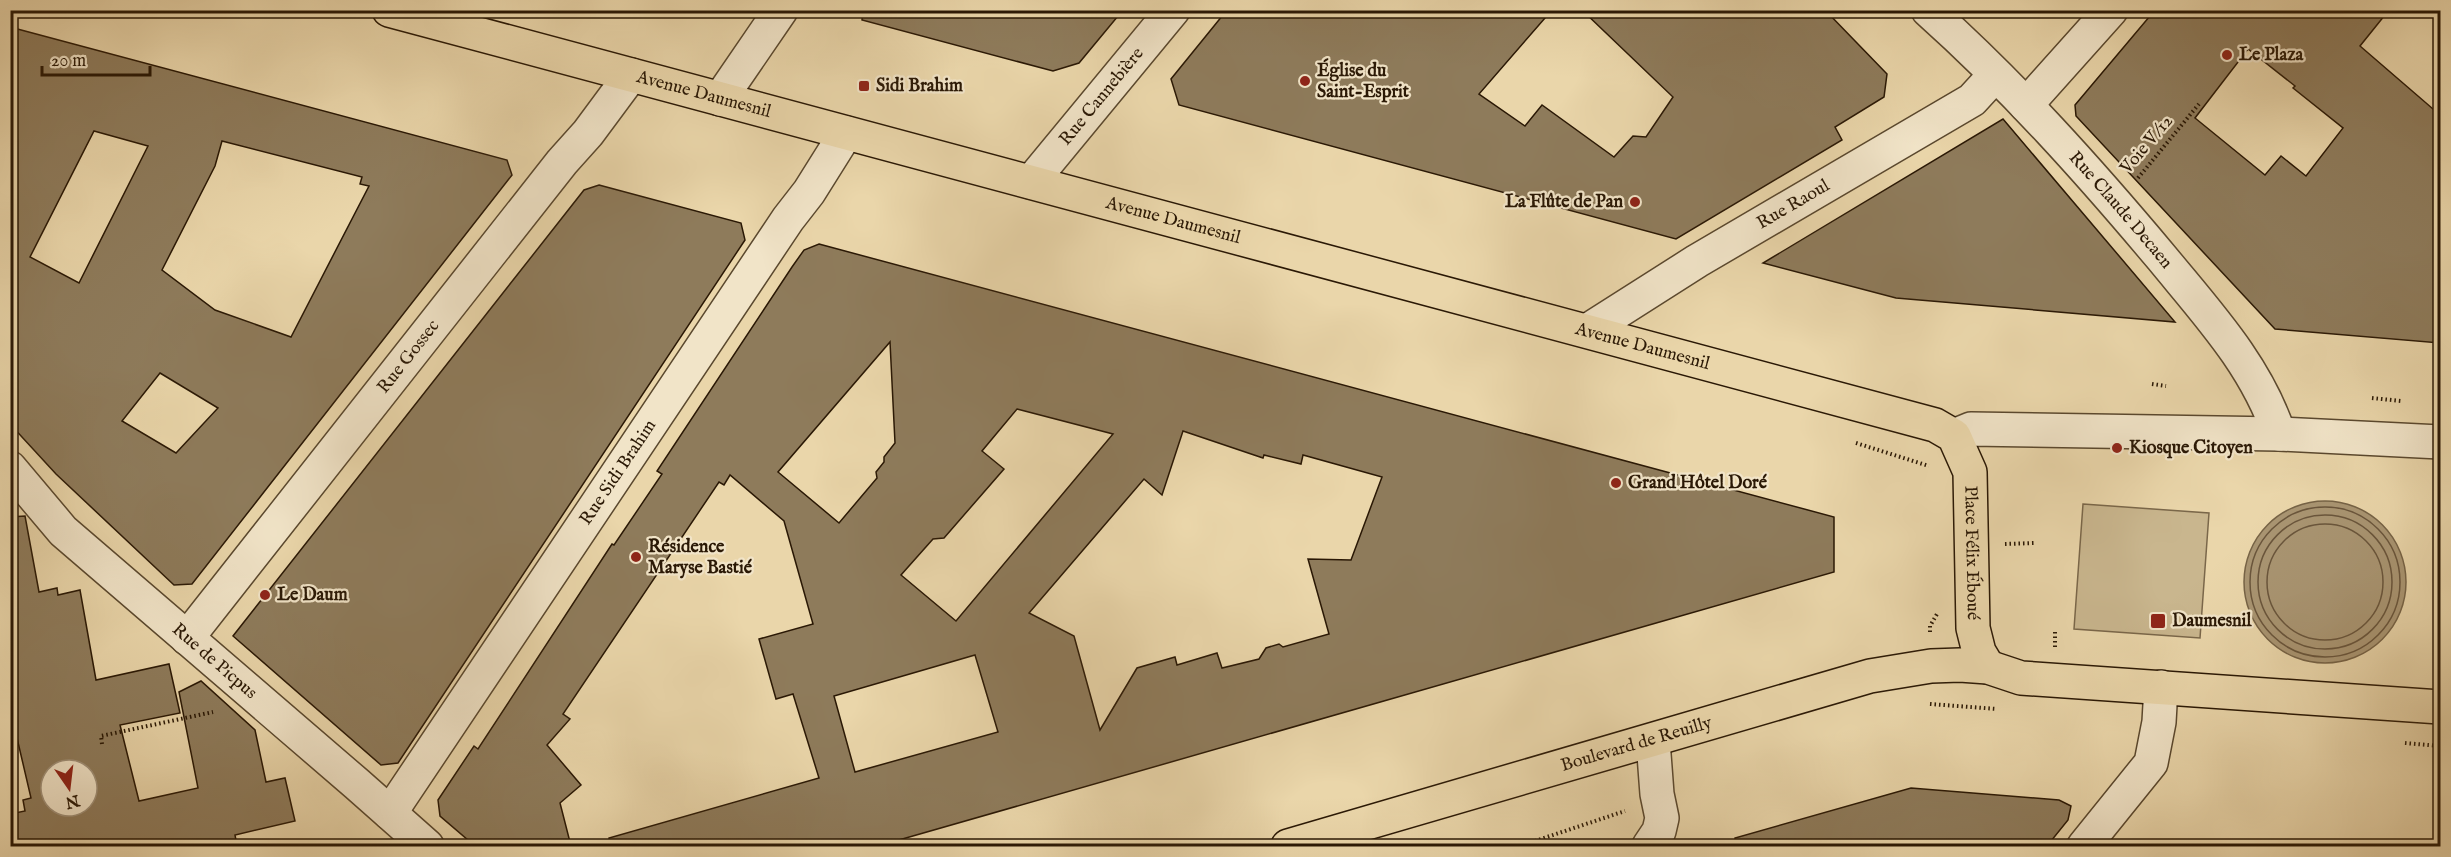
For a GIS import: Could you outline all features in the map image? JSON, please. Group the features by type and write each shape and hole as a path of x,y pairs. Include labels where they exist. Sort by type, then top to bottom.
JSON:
{"main road":[{"name":"Avenue Daumesnil","path":"389,10 1935,425 1954,436"},
{"name":"Place Félix Éboué","path":"1954,436 1970,472 1973,628 1979,652 1988,667"},
{"name":"Boulevard de Reuilly","path":"1288,846 1876,675 1931,666 1988,667"},
{"path":"1988,667 2021,678 2440,707"}],"street":[{"path":"720,99 781,10"},
{"name":"Rue Cannebière","path":"1031,182 1173,10"},
{"name":"Rue Claude Decaen","path":"1928,10 2026,105 2116,204 2232,343 2270,406 2279,434"},
{"path":"2026,105 2111,10"},
{"name":"Rue Gossec","path":"187,638 561,162 588,133 631,75"},
{"name":"Rue Raoul","path":"1587,331 1697,261 1972,99 1995,75"},
{"name":"Rue Sidi Brahim","path":"405,834 788,219 809,192 846,133"},
{"path":"1954,436 1971,429 2279,434 2440,442"},
{"name":"Rue de Picpus","path":"10,468 63,531 187,638 405,834"},
{"path":"2084,846 2151,763 2159,722 2161,687"},
{"path":"1649,846 1659,831 1662,818 1657,794 1653,741"}],"path":[{"name":"Voie V/12","path":"2116,204 2199,104"},
{"path":"2152,384 2166,386"},
{"path":"2372,398 2401,401"},
{"path":"2005,544 2034,543"},
{"path":"102,744 101,736 213,712"},
{"path":"1535,841 1631,809"}],"shaded area":[{"path":"2083,504 2209,513 2200,638 2074,629"}],"water":[{"path":"2325,501 2356,508 2370,515 2382,525 2392,537 2399,551 2406,582 2399,613 2392,627 2382,639 2370,649 2356,656 2325,663 2294,656 2280,649 2268,639 2258,627 2251,613 2244,582 2251,551 2258,537 2268,525 2280,515 2294,508"}],"building":[{"path":"863,10 1123,10 1079,63 1053,71 862,20"},
{"path":"1227,10 1552,10 1479,94 1525,126 1542,105 1614,157 1633,136 1646,137 1673,97 1582,10 1825,10 1887,74 1884,97 1835,127 1842,140 1676,239 1179,105 1171,79"},
{"path":"2155,10 2389,10 2360,46 2440,115 2440,343 2275,329 2076,116 2075,105","holes":["2248,49 2295,86 2293,88 2343,128 2306,176 2281,156 2265,175 2195,118"]},
{"path":"10,27 507,160 512,175 192,584 174,585 56,474 10,424","holes":["94,131 148,146 79,283 30,257","222,141 362,177 360,184 369,186 291,337 215,310 162,270 215,166","160,373 218,408 176,453 122,421"]},
{"path":"2003,119 2175,322 1896,298 1763,263"},
{"path":"599,185 741,223 745,240 398,763 381,765 233,636 584,190"},
{"path":"819,244 1834,517 1834,572 878,846 610,846 609,838 819,778 793,694 776,699 759,639 813,624 784,521 730,475 724,485 719,482 563,714 570,719 547,745 581,785 560,803 571,846 475,846 440,816 438,800 474,746 478,749 612,544 614,545 662,474 657,471 804,250","holes":["890,342 895,443 876,472 877,478 839,523 778,472","1017,409 1113,434 956,621 901,575 933,539 944,538 1004,469 982,451","1183,431 1263,458 1264,455 1301,464 1303,455 1382,477 1351,560 1308,559 1329,634 1283,647 1279,644 1266,648 1259,659 1222,668 1217,653 1177,665 1175,657 1137,668 1100,730 1074,636 1029,613 1144,479 1162,495","975,655 998,732 855,772 834,696"]},
{"path":"25,516 39,592 57,588 58,595 80,590 96,680 169,664 180,713 120,725 139,801 198,788 179,692 201,681 255,730 266,782 285,778 295,821 235,835 237,846 10,846 10,814 25,811 23,800 31,798 10,708 10,517"},
{"path":"1911,788 2059,800 2071,806 2068,820 2047,846 1736,846 1735,838"}],"place":[{"name":"Le Plaza","path":"2227,55"},
{"name":"Église du Saint-Esprit","path":"1305,81"},
{"name":"Sidi Brahim","path":"864,86"},
{"name":"La Flûte de Pan","path":"1635,202"},
{"name":"Kiosque Citoyen","path":"2117,448"},
{"name":"Grand Hôtel Doré","path":"1616,483"},
{"name":"Résidence Maryse Bastié","path":"636,557"},
{"name":"Le Daum","path":"265,595"},
{"name":"Daumesnil","path":"2158,621"}]}
